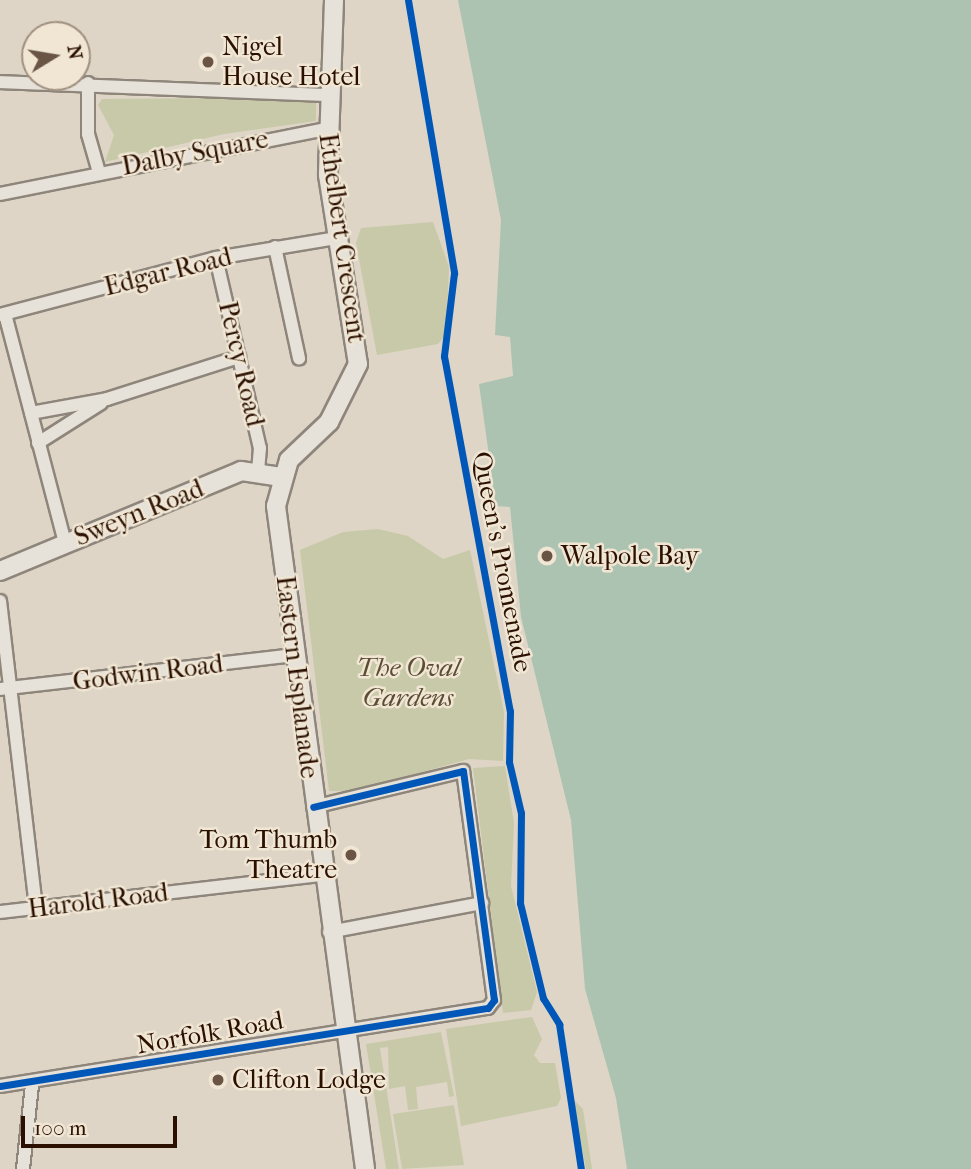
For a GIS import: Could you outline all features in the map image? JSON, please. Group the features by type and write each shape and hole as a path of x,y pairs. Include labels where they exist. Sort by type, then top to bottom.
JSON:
{"main road":[{"name":"Ethelbert Crescent","path":"281,477 350,391 357,352 337,238 326,129 326,95 334,0"},
{"name":"Sweyn Road","path":"0,571 241,471 258,470 281,477"},
{"name":"Eastern Esplanade","path":"281,477 276,506 321,875 365,1169"}],"street":[{"path":"0,82 21,82"},
{"name":"Dalby Square","path":"91,83 326,95"},
{"name":"Dalby Square","path":"88,91 88,132 99,172 326,129"},
{"path":"0,194 99,172"},
{"name":"Edgar Road","path":"2,315 216,258 337,238"},
{"path":"275,247 299,358"},
{"name":"Percy Road","path":"216,258 260,448 258,470"},
{"path":"2,315 65,543"},
{"path":"31,413 107,399 239,357"},
{"path":"38,443 107,399"},
{"path":"0,601 5,689 36,908"},
{"name":"Godwin Road","path":"5,689 295,654"},
{"path":"313,807 459,768 468,777 482,903 329,932"},
{"name":"Harold Road","path":"0,912 321,875"},
{"name":"Norfolk Road","path":"0,1087 32,1085 488,1008 494,1000 482,903"},
{"path":"23,1169 32,1085"}],"green space":[{"path":"225,98 316,103 316,121 224,134 105,162 114,135 98,105 102,99"},
{"path":"433,222 449,267 446,335 438,344 377,355 356,243 361,228"},
{"name":"The Oval Gardens","path":"378,529 408,536 443,559 470,550 504,712 503,761 469,759 354,791 329,791 300,550 343,532"},
{"path":"505,766 514,823 511,886 537,992 531,1010 503,1013 473,768"},
{"path":"532,1017 542,1039 534,1055 540,1063 555,1063 561,1098 557,1106 461,1126 446,1029"},
{"path":"441,1032 454,1096 449,1097 447,1082 416,1087 418,1109 408,1110 405,1086 389,1089 388,1047 380,1048 399,1169 386,1169 366,1044"},
{"path":"572,1098 583,1109 592,1169 586,1169"},
{"path":"454,1105 464,1165 402,1169 393,1114"}],"shaded area":[{"path":"458,0 971,0 971,1169 627,1169 616,1098 585,989 571,820 521,617 510,507 496,506 479,384 513,376 510,337 495,335 501,220"}],"cycle path":[{"name":"Queen's Promenade","path":"408,0 454,273 444,356 510,711 509,762 521,813 520,903 543,998 559,1024 581,1169"},
{"path":"0,1086 488,1008 494,1000 463,771 313,807"}],"place":[{"name":"Nigel House Hotel","path":"208,62"},
{"name":"Walpole Bay","path":"547,556"},
{"name":"Tom Thumb Theatre","path":"351,855"},
{"name":"Clifton Lodge","path":"218,1080"}]}
